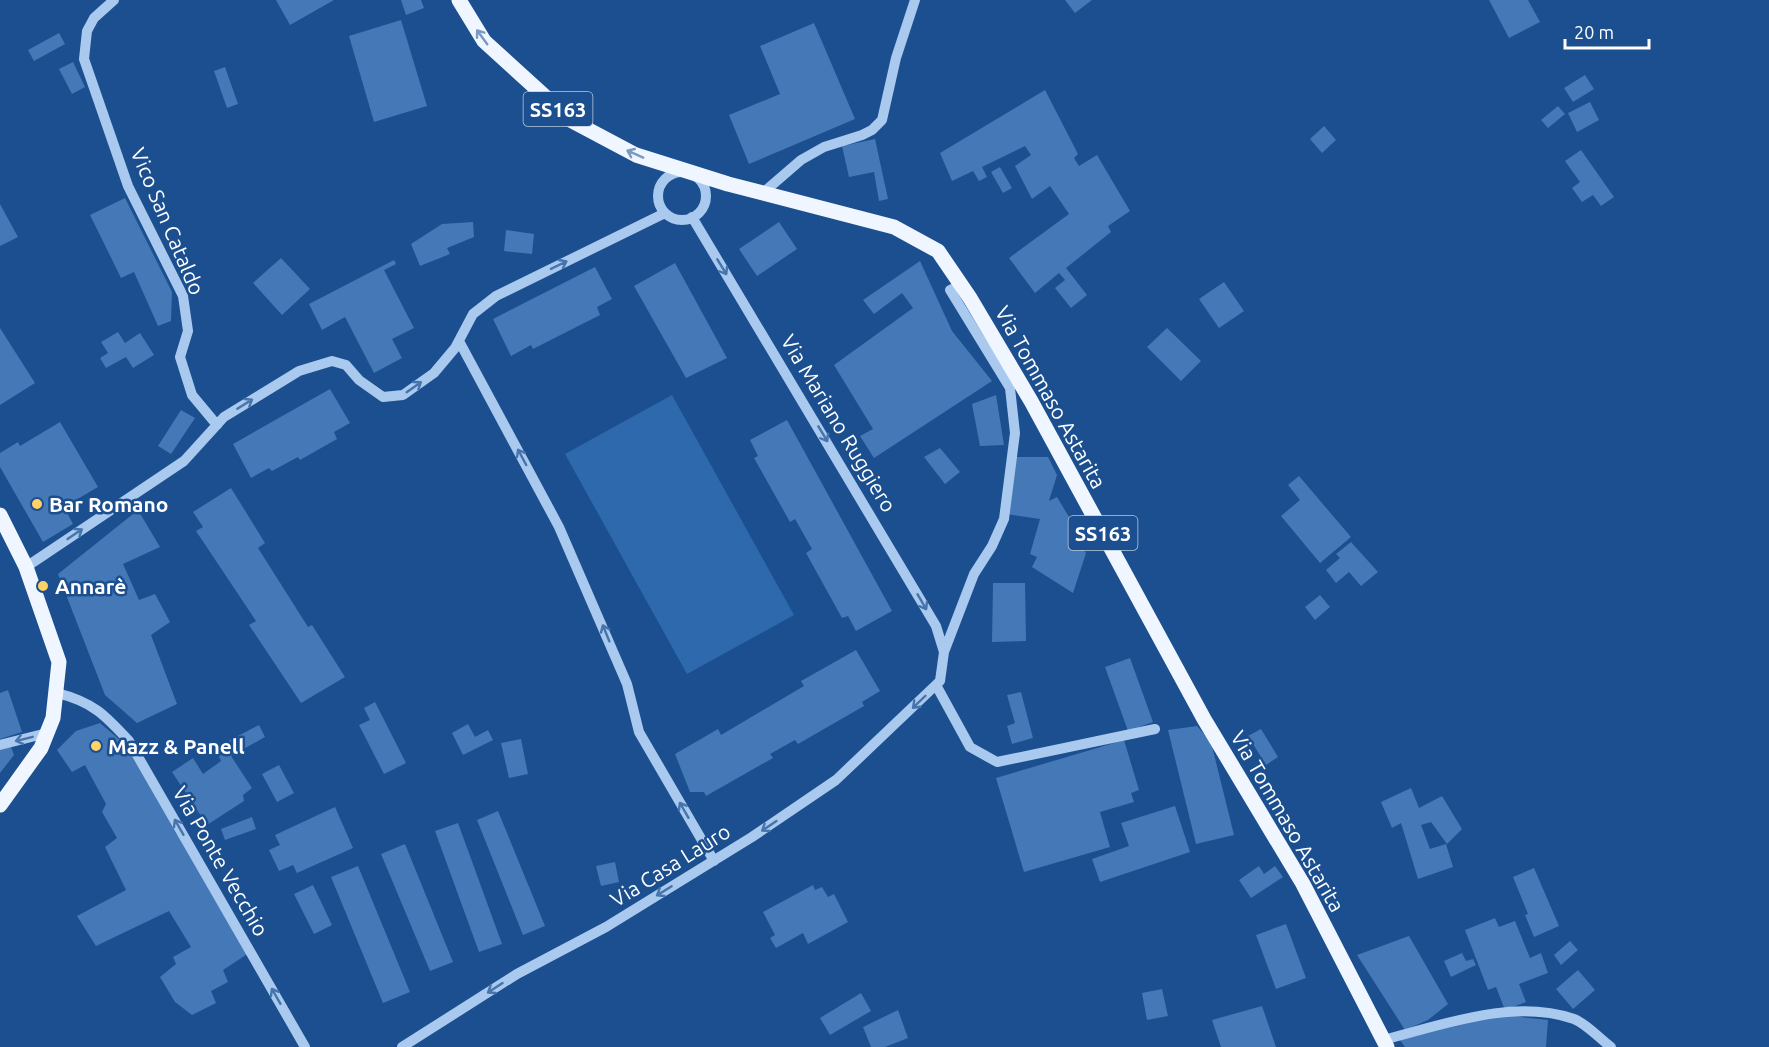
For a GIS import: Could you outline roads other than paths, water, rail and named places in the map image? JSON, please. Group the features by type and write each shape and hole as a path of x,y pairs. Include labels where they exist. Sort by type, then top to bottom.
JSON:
{"main road":[{"name":"Via Tommaso Astarita","path":"459,0 484,41 572,121 636,155 691,173 894,227 938,251 1031,401 1204,719 1303,884 1385,1044"},
{"path":"0,515 26,567 49,626 59,662 57,693 41,748 0,805"}],"street":[{"name":"Vico San Cataldo","path":"114,0 94,18 87,31 84,59 128,186 183,296 188,331 180,357 192,395 217,425"},
{"path":"764,192 801,160 824,147 872,130 882,120 896,58 915,0"},
{"path":"26,567 184,460 224,417 299,371 332,361 346,365 359,380 382,397 404,395 434,373 459,341 473,314 496,296 665,213 673,218 692,217 699,212 706,195 704,186 691,173"},
{"name":"Via Tommaso Astarita","path":"665,213 658,196 664,179 672,174 691,173"},
{"name":"Via Mariano Ruggiero","path":"692,217 930,616 944,652"},
{"path":"961,285 950,290 1010,388 1015,434 1004,519 992,546 974,574 944,652 940,681 936,685 970,747 997,762 1155,729"},
{"path":"459,341 559,527 627,684 639,732 714,861"},
{"name":"Via Casa Lauro","path":"402,1047 517,974 606,927 714,861 836,780 936,685"},
{"name":"Via Ponte Vecchio","path":"57,693 80,699 100,710 129,741 305,1047"},
{"path":"0,745 47,733"},
{"path":"1385,1044 1493,1013 1540,1014 1576,1020 1611,1047"}],"place":[{"name":"Bar Romano","path":"37,504"},
{"name":"Annarè","path":"43,586"},
{"name":"Mazz & Panell","path":"96,746"}]}
